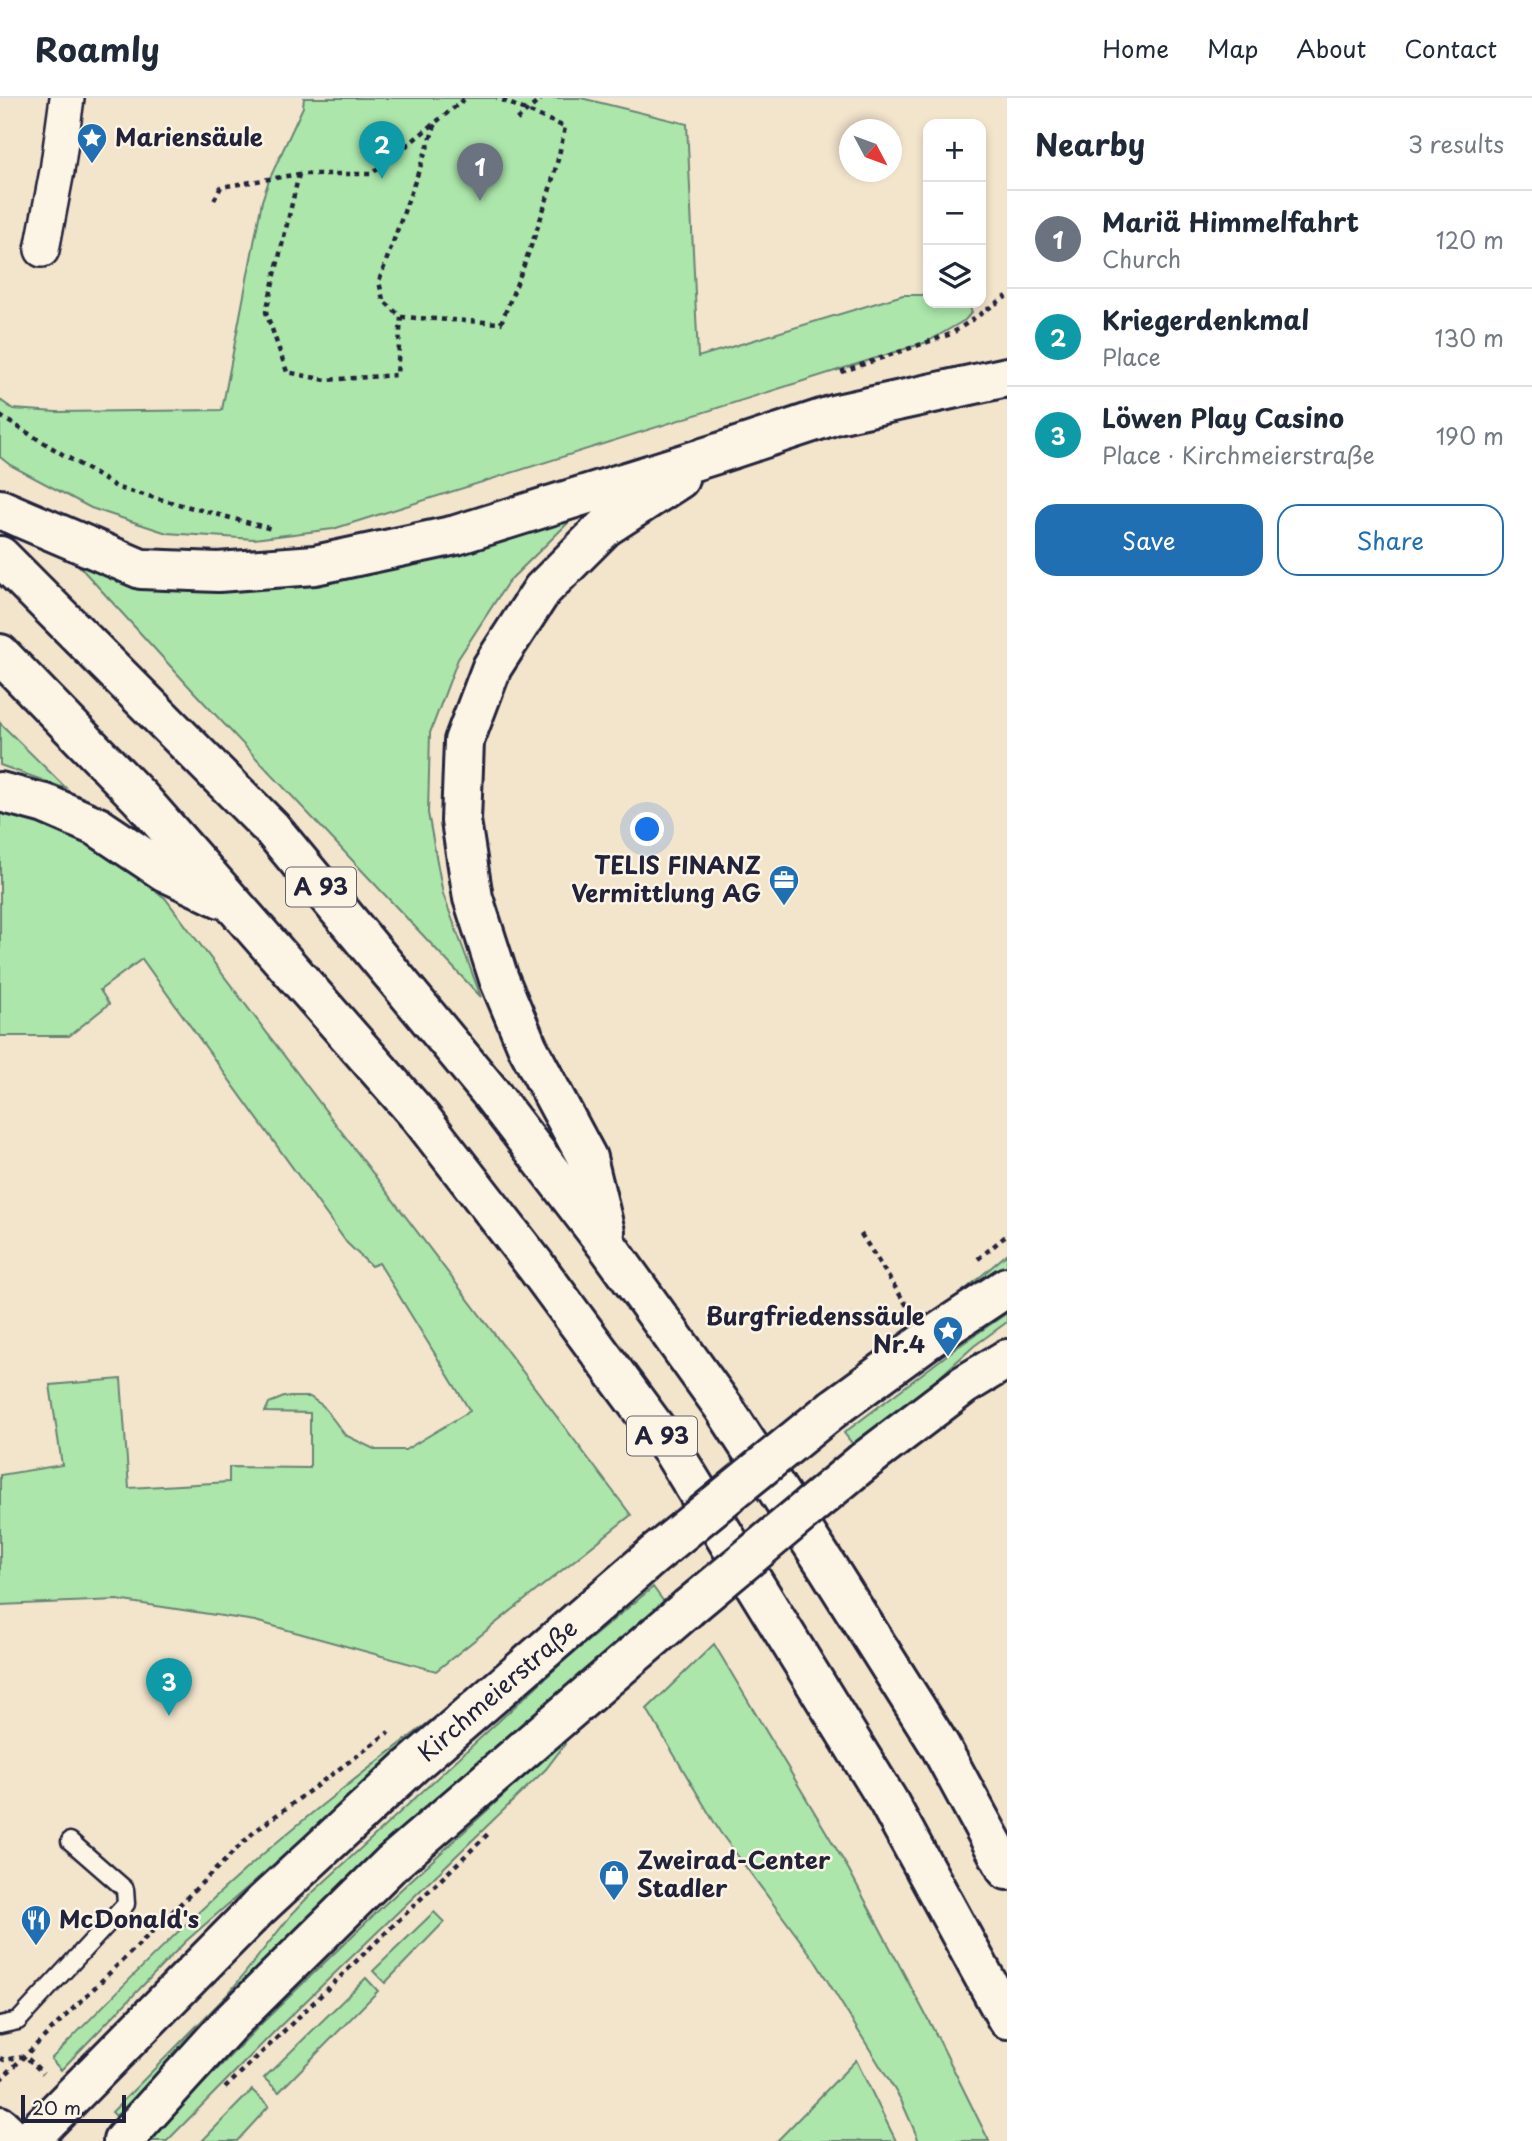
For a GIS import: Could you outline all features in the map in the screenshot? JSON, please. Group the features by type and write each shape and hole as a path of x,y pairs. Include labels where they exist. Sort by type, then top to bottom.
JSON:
{"main road":[{"path":"0,509 141,569 218,572 315,565 456,535 837,414 1007,377"},
{"path":"609,1248 587,1158 528,1048 499,979 473,898 461,821 464,741 492,667 542,590 605,527 716,454"},
{"name":"A 93","path":"0,556 272,829 489,1091 609,1248 724,1408 940,1746 1007,1870"},
{"name":"A 93","path":"0,654 141,799 421,1118 535,1265 673,1452 888,1801 1007,2019"},
{"path":"0,792 45,804 98,827 164,871 238,907"},
{"name":"Kirchmeierstraße","path":"28,2141 259,1907 411,1766 655,1554 834,1408 930,1338 1007,1287"},
{"path":"123,2141 229,2024 391,1864 688,1608 863,1462 964,1385 1007,1359"},
{"path":"0,2126 16,2141"}],"street":[{"path":"41,250 57,171 67,98"}],"lane":[{"path":"0,2025 18,2021 126,1904 125,1889 70,1841"}],"path":[{"path":"214,200 221,187 299,174 371,174 466,98"},
{"path":"436,123 379,281 383,300 401,317 501,323 533,242 565,127 497,98"},
{"path":"517,120 542,98"},
{"path":"299,174 266,312 286,372 326,380 397,375 401,317"},
{"path":"833,375 951,334 1007,296"},
{"path":"0,416 118,488 278,530"},
{"path":"861,1234 930,1338"},
{"path":"0,2080 254,1832 399,1725"},
{"path":"218,2095 491,1831"}],"green space":[{"path":"304,98 581,98 687,124 698,357 903,295 923,295 923,308 970,308 972,312 965,320 927,342 333,529 254,539 167,533 91,508 0,457 0,400 13,409 56,412 222,410 262,201 303,107"},
{"path":"572,519 508,582 458,659 430,733 428,813 443,894 481,997 80,567 148,580 463,547"},
{"path":"0,723 67,789 0,765"},
{"path":"0,808 38,820 91,844 165,898 631,1515 436,1671 255,1621 117,1600 0,1605 0,1475 62,1465 50,1385 121,1379 129,1488 229,1482 229,1467 310,1468 310,1413 265,1412 269,1403 284,1397 310,1397 323,1406 345,1435 376,1450 405,1450 470,1411 379,1263 371,1266 347,1243 142,959 100,990 109,1004 69,1036 0,1036"},
{"path":"1007,1254 1007,1267 962,1298 960,1294"},
{"path":"1007,1313 1007,1322 974,1346 905,1408 855,1447 844,1433"},
{"path":"653,1587 664,1602 438,1799 308,1922 116,2116 112,2112 228,1994 310,1895 565,1660"},
{"path":"714,1644 849,1870 989,2141 919,2141 901,2100 814,1959 720,1832 647,1709"},
{"path":"442,1712 444,1715 185,1942 61,2070 51,2059 196,1915 294,1828"},
{"path":"563,1741 565,1744 546,1769 277,2029 167,2141 148,2141 262,2023 384,1905"},
{"path":"434,1912 444,1922 385,1983 373,1971"},
{"path":"366,1978 378,1991 279,2092 264,2078"},
{"path":"856,2060 896,2141 777,2141"},
{"path":"252,2090 269,2106 237,2141 202,2141"}],"place":[{"name":"Mariensäule","path":"92,165"},
{"name":"Kriegerdenkmal","path":"382,179"},
{"name":"Mariä Himmelfahrt","path":"480,201"},
{"name":"TELIS FINANZ Vermittlung AG","path":"784,907"},
{"name":"Burgfriedenssäule Nr.4","path":"948,1358"},
{"name":"Löwen Play Casino","path":"169,1716"},
{"name":"Zweirad-Center Stadler","path":"614,1902"},
{"name":"McDonald's","path":"36,1947"}]}
